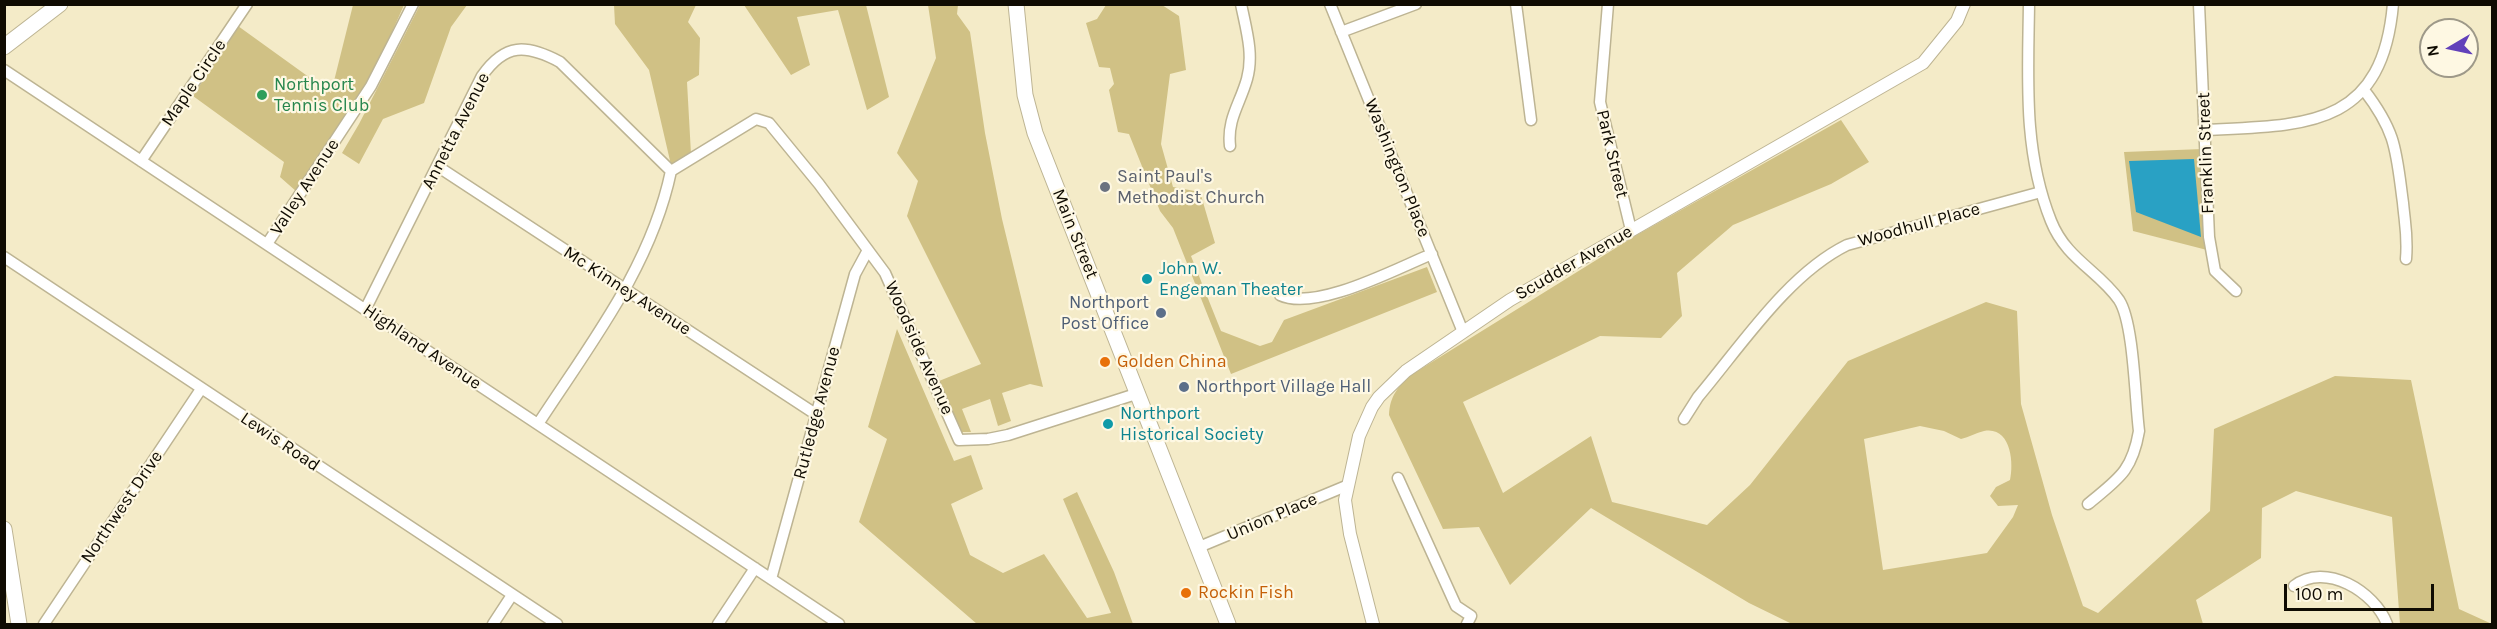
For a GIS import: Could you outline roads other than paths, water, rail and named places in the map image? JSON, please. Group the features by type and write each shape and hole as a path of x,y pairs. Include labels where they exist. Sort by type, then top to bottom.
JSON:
{"main road":[{"path":"4,47 60,4"},
{"name":"Main Street","path":"1016,4 1029,115 1228,624"},
{"path":"4,529 19,624"}],"street":[{"name":"Maple Circle","path":"141,161 246,4"},
{"name":"Valley Avenue","path":"267,244 371,86 413,4"},
{"path":"1230,146 1229,125 1247,78 1251,57 1240,4"},
{"name":"Washington Place","path":"1330,4 1463,332"},
{"path":"1341,32 1416,4"},
{"path":"1516,4 1531,120"},
{"name":"Park Street","path":"1608,4 1600,102 1631,230"},
{"name":"Scudder Avenue","path":"1373,624 1347,521 1346,486 1359,435 1372,407 1406,371 1510,300 1923,63 1957,21 1964,4"},
{"path":"2029,4 2027,114 2032,158 2041,192 2052,223 2066,248 2107,287 2126,313 2139,431 2136,449 2128,468 2088,504"},
{"name":"Franklin Street","path":"2199,4 2209,237 2215,271 2236,291"},
{"path":"2205,130 2294,125 2335,111 2364,90 2378,69 2387,47 2393,4"},
{"name":"Annetta Avenue","path":"366,308 491,63 503,54 520,48 542,52 560,62 672,171"},
{"name":"Highland Avenue","path":"4,70 366,308 839,624"},
{"path":"2364,90 2382,113 2396,147 2409,232 2406,259"},
{"name":"Woodside Avenue","path":"672,171 756,119 769,123 819,184 885,273 960,440 988,439 1008,435 1139,393"},
{"name":"Mc Kinney Avenue","path":"437,166 817,415"},
{"path":"538,424 625,291 658,222 672,171"},
{"name":"Woodhull Place","path":"1684,419 1698,397 1800,276 1824,256 1847,245 2041,192"},
{"name":"Rutledge Avenue","path":"771,579 855,274 868,250"},
{"path":"1280,295 1297,299 1345,289 1432,254"},
{"name":"Lewis Road","path":"4,257 557,624"},
{"name":"Northwest Drive","path":"44,624 201,389"},
{"path":"1398,478 1456,606 1471,616 1467,624"},
{"name":"Union Place","path":"1199,547 1346,486"},
{"path":"718,624 755,568"},
{"path":"2294,586 2302,581 2319,578 2355,587 2372,601 2387,624"},
{"path":"493,624 512,595"}],"water":[{"path":"2194,159 2201,237 2136,212 2129,161"}],"place":[{"name":"Northport Tennis Club","path":"262,95"},
{"name":"Saint Paul's Methodist Church","path":"1105,187"},
{"name":"John W. Engeman Theater","path":"1147,279"},
{"name":"Northport Post Office","path":"1161,313"},
{"name":"Golden China","path":"1105,362"},
{"name":"Northport Village Hall","path":"1184,387"},
{"name":"Northport Historical Society","path":"1108,424"},
{"name":"Rockin Fish","path":"1186,593"}]}
